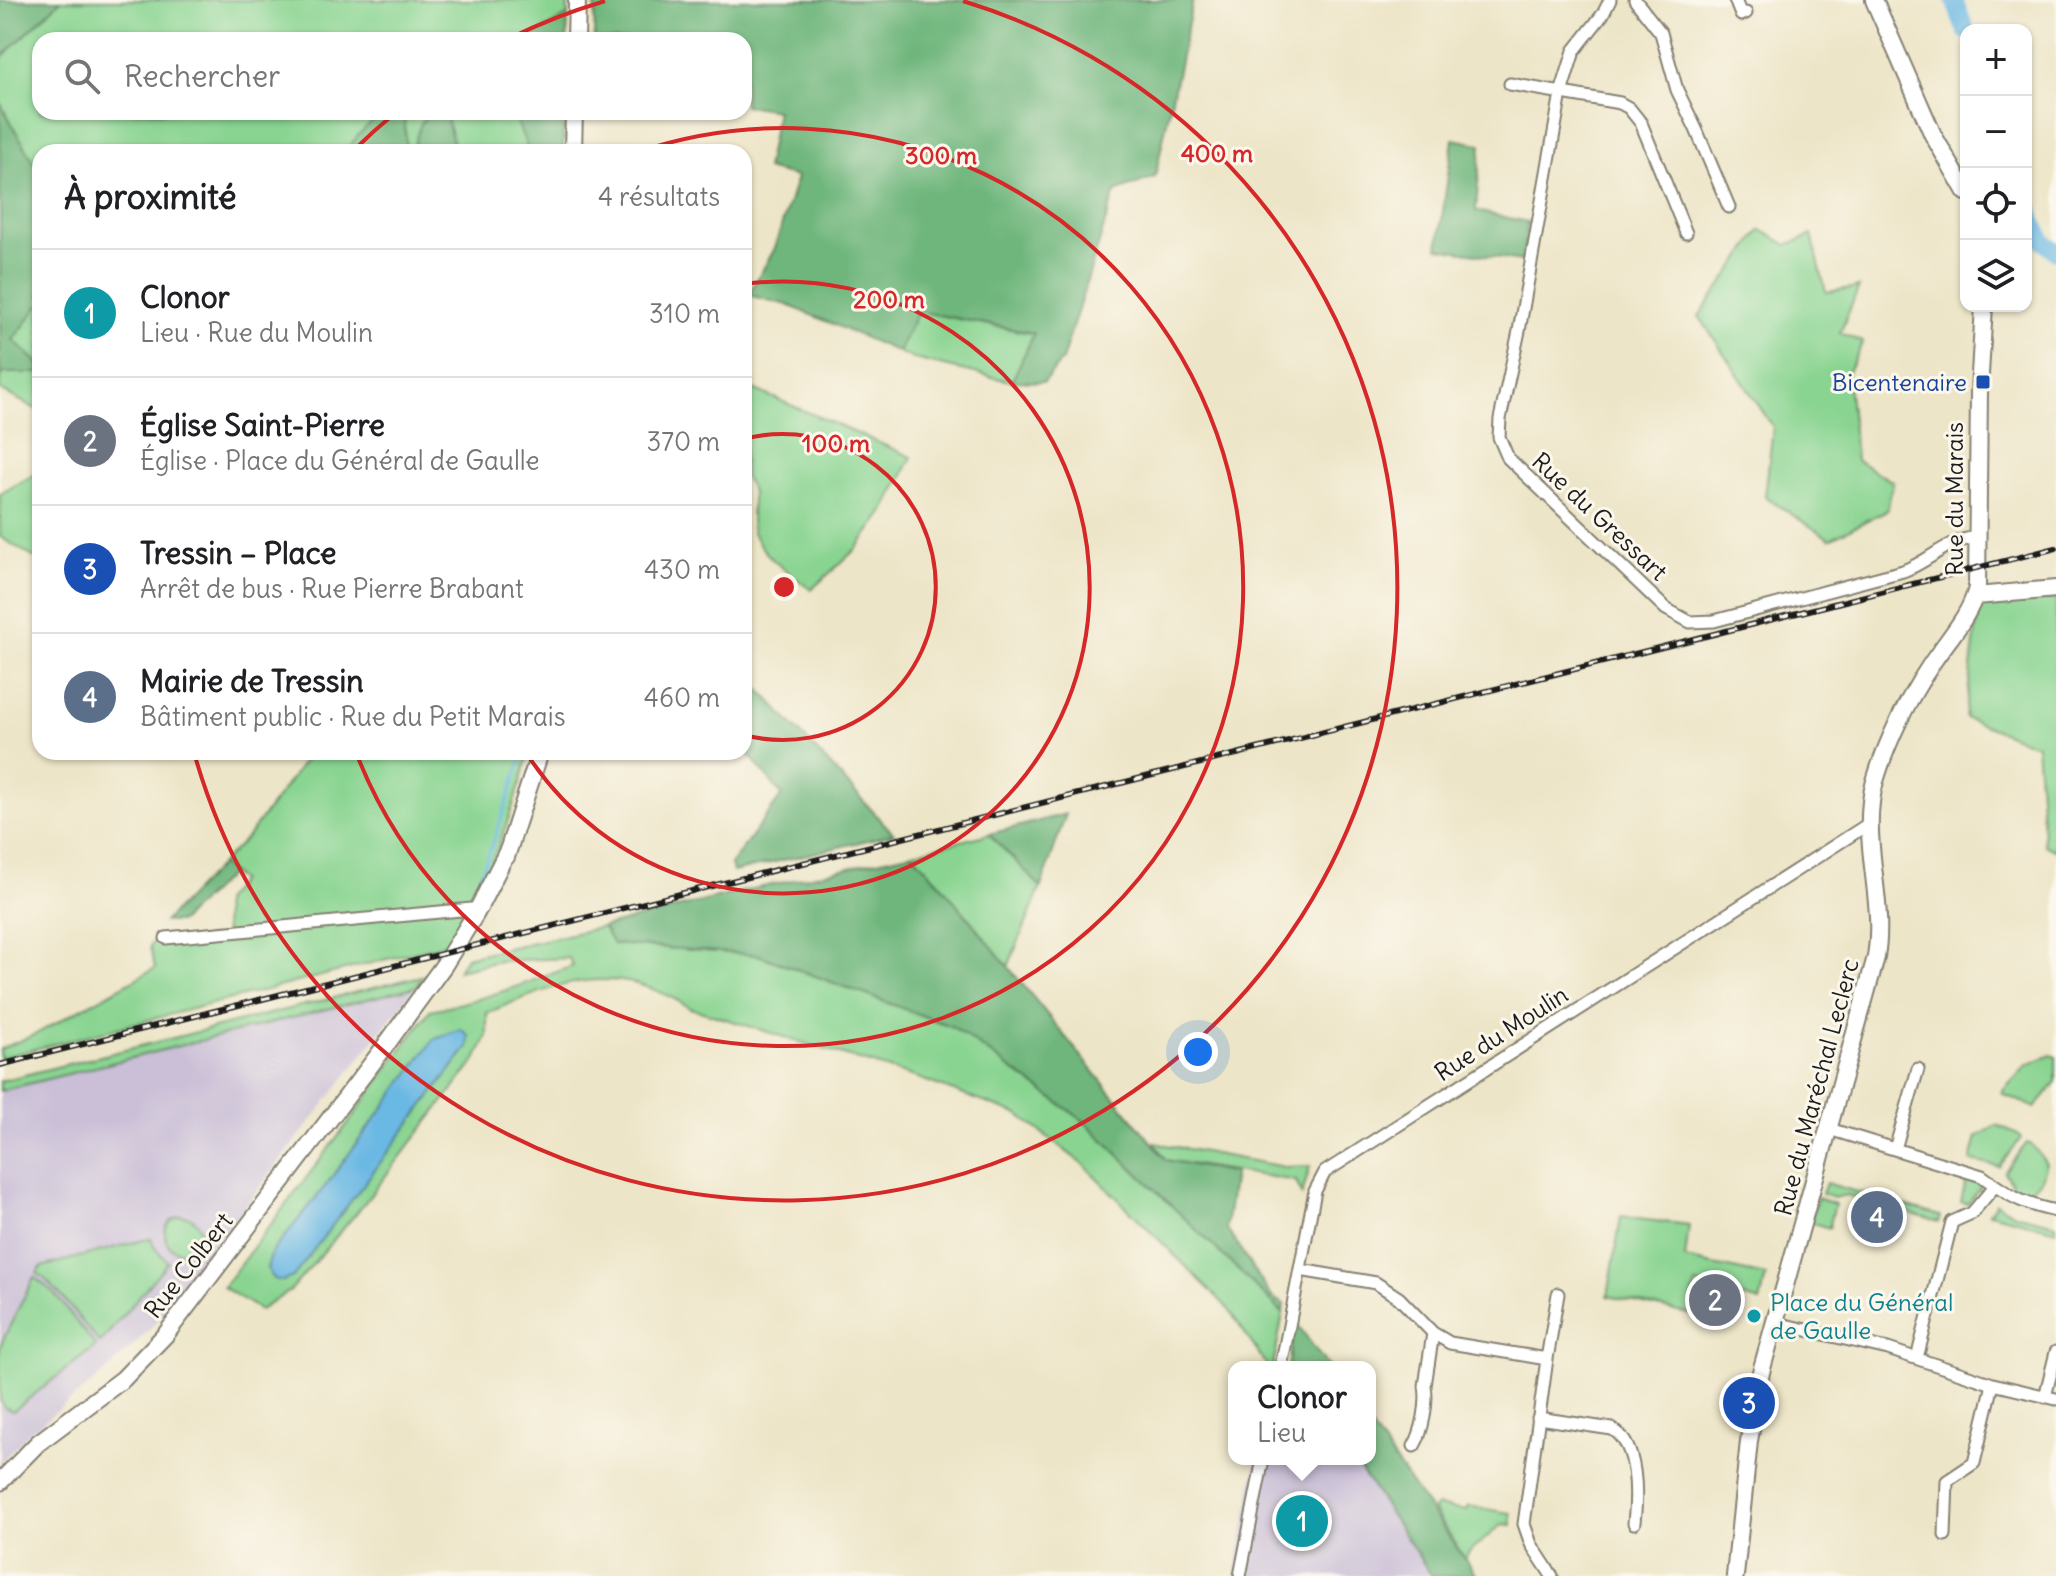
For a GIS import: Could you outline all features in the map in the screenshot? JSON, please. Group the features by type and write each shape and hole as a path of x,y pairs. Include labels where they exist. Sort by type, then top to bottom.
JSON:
{"street":[{"path":"576,32 577,0"},
{"name":"Rue du Gressart","path":"1610,0 1574,51 1561,93 1519,331 1500,419 1501,445 1512,463 1666,609 1690,622 1726,619 1903,571 1952,541 1978,537"},
{"path":"1635,0 1661,33 1677,90 1729,207"},
{"path":"1735,0 1741,15 1746,13"},
{"path":"1874,0 1933,135 1960,182"},
{"path":"1510,84 1620,103 1633,112 1644,131 1686,233"},
{"path":"573,144 574,120"},
{"name":"Rue du Marais","path":"1976,596 1979,579 1979,381 1984,312"},
{"path":"1976,596 2056,589"},
{"name":"Rue du Maréchal Leclerc","path":"1774,1329 1878,947 1870,823 1874,785 1899,721 1924,675 1976,596"},
{"name":"Rue Colbert","path":"0,1482 23,1456 107,1393 152,1351 383,1049 483,908 509,848 537,760"},
{"name":"Rue du Moulin","path":"1282,1361 1315,1191 1325,1172 1870,823"},
{"path":"166,938 483,908"},
{"path":"1895,1149 1918,1069"},
{"path":"1829,1129 1982,1176 1994,1187 2023,1203 2056,1211"},
{"path":"1917,1358 1952,1222 1972,1213 1994,1187"},
{"path":"1300,1270 1376,1283 1399,1298 1433,1333 1456,1344 1547,1359"},
{"path":"1552,1576 1531,1544 1524,1524 1558,1294"},
{"path":"1735,1576 1751,1426 1761,1372 1774,1329 1917,1358 1993,1384 2051,1398 2056,1352"},
{"path":"1414,1446 1419,1436 1427,1394 1425,1386 1433,1333"},
{"path":"1945,1535 1947,1481 1974,1463 1993,1384"},
{"path":"1538,1418 1612,1429 1620,1435 1636,1483 1634,1523"},
{"path":"1240,1576 1262,1465"}],"shaded area":[{"path":"415,987 150,1329 107,1371 29,1433 0,1463 0,1091"},
{"path":"1256,1465 1357,1465 1432,1576 1235,1576"}],"green space":[{"path":"0,0 61,0 0,59"},
{"path":"61,0 568,0 567,32 32,32 32,120 564,120 563,144 32,144 32,159 0,103 0,59"},
{"path":"682,0 1193,0 1155,177 1115,192 1062,360 1044,382 1012,381 1034,333 918,311 898,352 788,305 752,296 752,288 774,250 797,177 766,169 777,110 752,106 752,32 594,32 595,4"},
{"path":"568,15 567,32 540,32"},
{"path":"0,103 32,159 32,315 13,340 32,358 32,373 4,373 0,377"},
{"path":"374,120 405,120 405,144 352,144"},
{"path":"424,120 447,120 453,144 414,144"},
{"path":"516,120 564,120 563,144 526,144"},
{"path":"1453,139 1481,144 1476,211 1528,222 1522,261 1438,248"},
{"path":"1761,230 1787,245 1812,235 1826,292 1859,287 1840,333 1863,342 1847,373 1856,460 1893,482 1887,510 1830,539 1765,497 1773,427 1699,316"},
{"path":"918,311 1035,334 1012,381 1005,380 914,359 898,352"},
{"path":"32,315 32,358 13,340"},
{"path":"4,373 32,373 32,407 0,390 0,377"},
{"path":"752,388 912,457 883,513 857,548 811,590 770,557 753,532"},
{"path":"32,476 32,556 0,537 0,494"},
{"path":"2056,599 2056,851 2044,845 2036,745 1965,718 1976,627 1982,603"},
{"path":"752,682 894,834 733,872 731,864 782,795 752,759"},
{"path":"305,760 527,760 496,850 475,898 450,943 0,1058 0,1049 34,1035 155,968 150,947 153,942 225,936 223,901 240,881 221,864 249,835"},
{"path":"1066,814 1041,887 989,834"},
{"path":"989,834 1041,887 1008,967 912,853"},
{"path":"912,853 1166,1160 1234,1173 1226,1228 1272,1297 1284,1304 1283,1313 1084,1121 953,1027 759,955 613,944 603,927"},
{"path":"221,864 231,873 180,922 164,922"},
{"path":"603,927 613,944 758,955 953,1027 1084,1121 1283,1313 1274,1361 1264,1361 1227,1307 1084,1165 1019,1115 918,1078 690,1008 663,993 637,984 612,980 564,985 487,1013 487,1036 476,1060 358,1211 291,1290 260,1310 223,1287 430,1010 485,997 573,966 569,958 500,961 458,970 466,957"},
{"path":"425,975 415,987 0,1091 0,1081"},
{"path":"2051,1055 2056,1057 2056,1082 2035,1108 2001,1093 2027,1065"},
{"path":"1997,1125 2021,1138 1999,1167 1971,1161 1977,1137"},
{"path":"1155,1143 1285,1167 1310,1166 1302,1195 1296,1181 1166,1160"},
{"path":"2027,1143 2046,1163 2041,1180 2026,1193 2012,1185 2004,1172"},
{"path":"1967,1177 1980,1180 1981,1188 1968,1204 1961,1202"},
{"path":"1826,1183 1940,1216 1939,1222 1847,1195 1834,1198 1822,1194"},
{"path":"1817,1198 1835,1204 1829,1228 1810,1222"},
{"path":"1996,1203 2015,1214 2056,1224 2056,1230 1989,1213"},
{"path":"183,1216 196,1221 201,1234 196,1247 183,1252 170,1247 165,1234 170,1221"},
{"path":"1621,1217 1689,1225 1685,1259 1766,1276 1760,1302 1743,1297 1739,1303 1733,1302 1735,1294 1696,1284 1692,1298 1703,1303 1697,1316 1608,1296"},
{"path":"151,1238 154,1247 168,1262 100,1343 62,1297 37,1273 41,1267"},
{"path":"34,1277 52,1291 96,1346 13,1411 5,1408 0,1401 0,1346"},
{"path":"1295,1321 1324,1361 1289,1361"},
{"path":"1376,1434 1477,1576 1432,1576 1357,1465 1376,1465"},
{"path":"1436,1506 1466,1511 1468,1506 1511,1513 1512,1525 1503,1524 1469,1552 1465,1559 1433,1510"}],"water":[{"path":"461,1029 469,1036 468,1047 293,1277 282,1281 274,1279 267,1268 272,1252 320,1193 435,1038"}],"waterway":[{"path":"1954,0 1963,24"},
{"path":"2032,217 2039,235 2056,251"},
{"path":"473,893 521,760"}],"railway":[{"path":"0,1065 2056,548"}],"place":[{"name":"Bicentenaire","path":"1983,382"},
{"name":"Mairie de Tressin","path":"1877,1217"},
{"name":"Église Saint-Pierre","path":"1715,1300"},
{"name":"Place du Général de Gaulle","path":"1754,1316"},
{"name":"Tressin – Place","path":"1749,1403"},
{"name":"Clonor","path":"1302,1521"}]}
